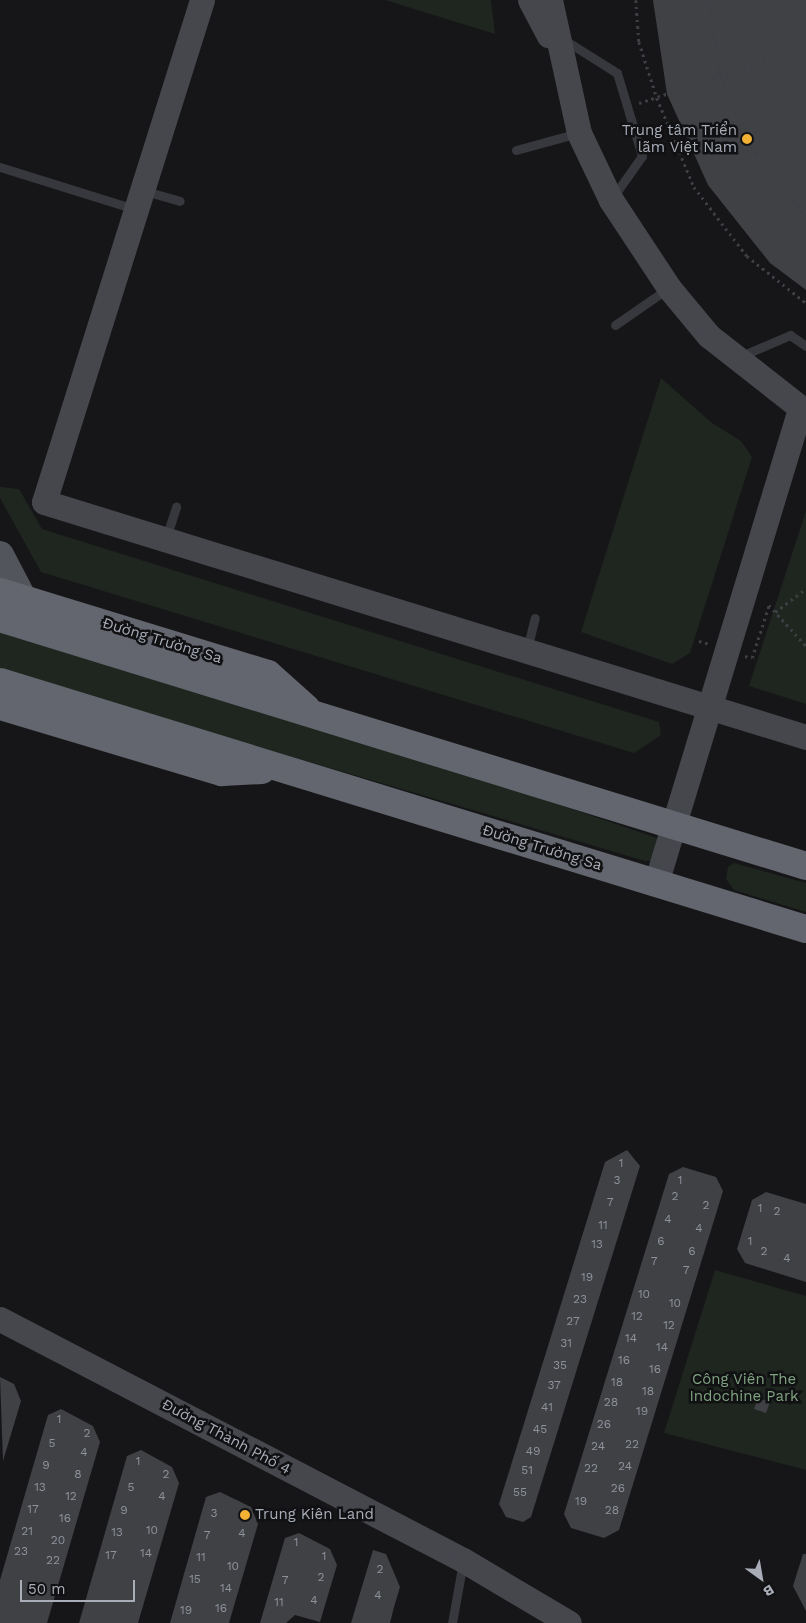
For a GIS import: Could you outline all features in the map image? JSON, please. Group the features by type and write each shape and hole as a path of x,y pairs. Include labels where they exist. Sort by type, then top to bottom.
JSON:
{"highway":[{"name":"Đường Trường Sa","path":"11,595 268,674 312,714"},
{"name":"Đường Trường Sa","path":"0,618 806,866"},
{"name":"Đường Trường Sa","path":"0,682 278,769 806,929"},
{"name":"Đường Trường Sa","path":"0,706 222,772 278,769"}],"main road":[{"path":"0,556 11,595"}],"street":[{"path":"202,0 141,200 44,502 806,737"},
{"path":"530,0 557,44"},
{"path":"550,0 557,44 578,133 611,200 669,288 735,359 803,411 708,706 656,883"},
{"name":"Đường Thành Phố 4","path":"0,1319 457,1557 569,1623"}],"lane":[{"path":"557,44 617,72 642,156 611,200"},
{"path":"516,150 578,133"},
{"path":"0,167 141,200 180,201"},
{"path":"615,325 669,288"},
{"path":"735,359 790,335 806,346"},
{"path":"165,539 176,507"},
{"path":"527,651 535,618"},
{"path":"452,1623 457,1557"}],"path":[{"path":"636,0 639,42 656,98 694,187 747,256 806,303"},
{"path":"709,0 720,75 756,154 806,217"},
{"path":"627,106 806,47"},
{"path":"775,612 806,589"},
{"path":"699,641 752,658 769,605 806,646"}],"green space":[{"path":"385,0 491,0 495,34"},
{"path":"661,378 712,423 741,441 752,457 690,653 672,664 581,632"},
{"path":"0,487 19,489 42,529 659,722 661,735 634,753 41,572 0,498"},
{"path":"806,511 806,704 749,686"},
{"path":"0,629 516,790 660,839 651,861 645,861 0,669"},
{"path":"734,863 806,883 806,912 734,890 726,879 728,867"},
{"name":"Công Viên The Indochine Park","path":"715,1270 806,1296 806,1470 664,1433"}],"building":[{"name":"Trung tâm Triển lãm Việt Nam","path":"653,0 806,0 806,290 770,263 708,185 667,94"},
{"path":"627,1150 640,1166 531,1517 523,1522 506,1517 499,1504 605,1162"},
{"path":"683,1167 716,1177 723,1191 619,1530 604,1538 571,1528 564,1514 669,1174"},
{"path":"766,1192 806,1204 806,1282 745,1263 737,1249 752,1200"},
{"path":"0,1377 14,1384 21,1401 3,1461"},
{"path":"758,1398 770,1402 766,1413 754,1409"},
{"path":"61,1409 93,1426 100,1442 47,1623 0,1623 0,1580 48,1415"},
{"path":"141,1450 172,1467 179,1483 138,1623 79,1623 127,1456"},
{"path":"220,1492 251,1507 258,1524 229,1623 170,1623 206,1497"},
{"path":"299,1533 330,1549 337,1565 320,1622 295,1615 286,1623 260,1623 285,1538"},
{"path":"373,1550 386,1554 400,1587 390,1623 351,1623"},
{"path":"803,1554 806,1554 806,1611 793,1586"}],"place":[{"name":"Trung tâm Triển lãm Việt Nam","path":"747,139"},
{"name":"Trung Kiên Land","path":"245,1515"}]}
